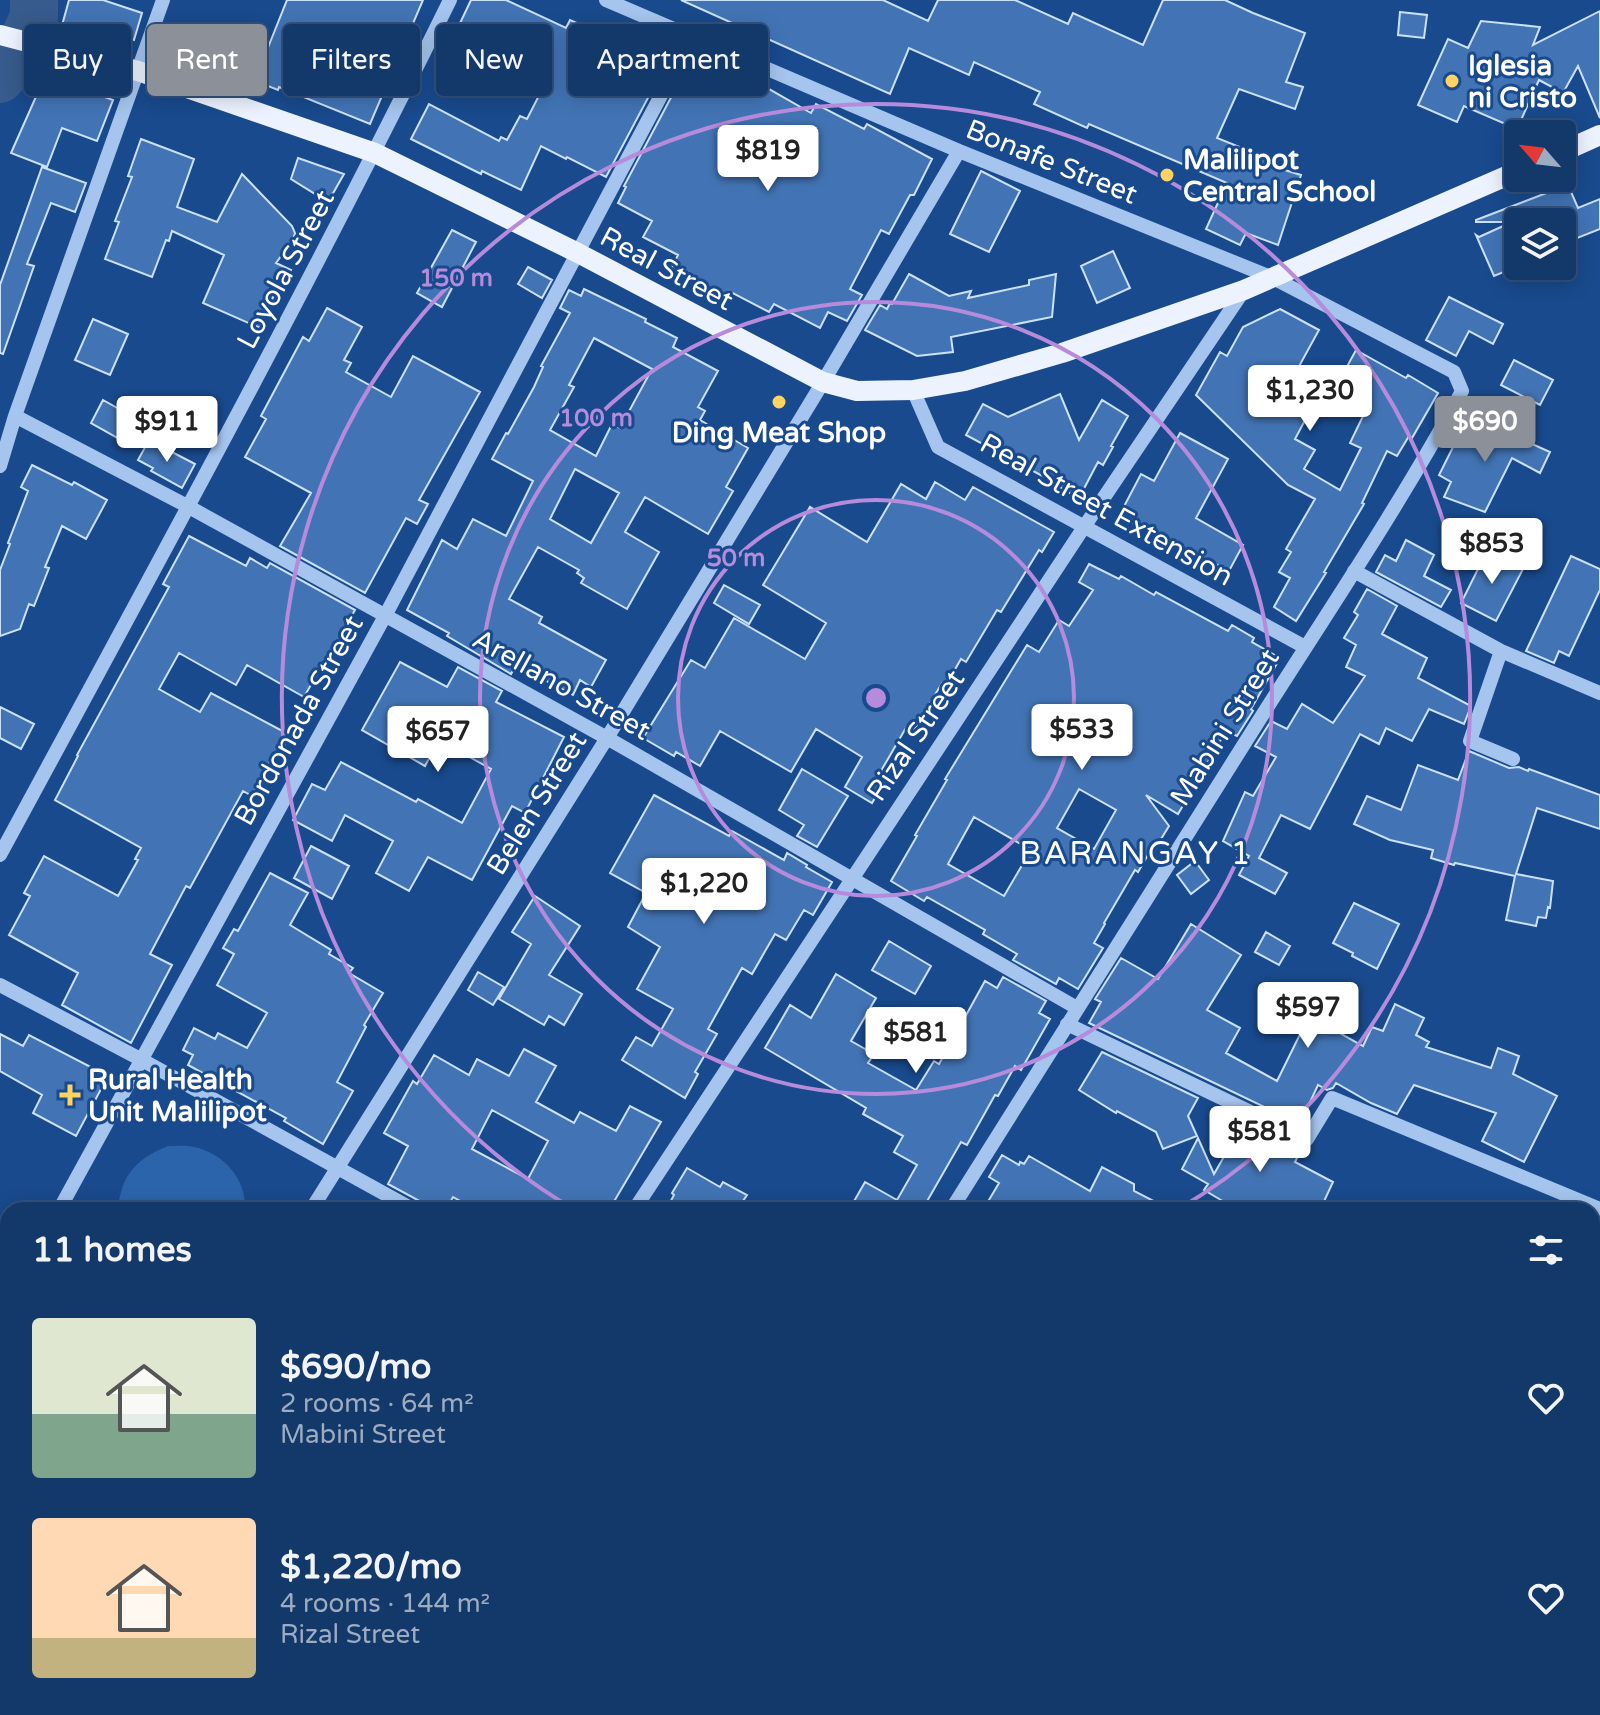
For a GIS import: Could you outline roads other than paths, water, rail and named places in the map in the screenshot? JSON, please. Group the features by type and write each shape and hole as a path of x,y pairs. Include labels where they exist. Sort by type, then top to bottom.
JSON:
{"main road":[{"name":"Real Street","path":"0,35 138,71 375,153 578,253 823,382 857,391 913,390 965,381 1062,353 1244,290 1504,177"},
{"path":"1576,146 1600,135"}],"street":[{"path":"0,466 163,0"},
{"name":"Loyola Street","path":"0,855 189,507 375,153 450,0"},
{"name":"Bonafe Street","path":"606,0 662,24"},
{"name":"Bonafe Street","path":"768,69 959,151 1273,278 1454,372 1462,391"},
{"name":"Bordonada Street","path":"63,1202 385,616 661,96"},
{"name":"Belen Street","path":"316,1202 607,738 959,151"},
{"name":"Rizal Street","path":"639,1202 1244,290"},
{"name":"Real Street Extension","path":"913,390 938,447 1305,647"},
{"name":"Mabini Street","path":"956,1202 1354,571 1462,391"},
{"name":"Arellano Street","path":"15,416 189,507 607,738 1077,1008"},
{"path":"1354,571 1501,651 1600,693"},
{"path":"1501,651 1470,741 1513,759"},
{"path":"0,985 400,1202"},
{"path":"1067,1024 1307,1139 1332,1098 1583,1202"}],"waterway":[{"path":"0,79 11,66 34,17 34,0"}],"place":[{"name":"Iglesia ni Cristo","path":"1452,81"},
{"name":"Malilipot Central School","path":"1167,175"},
{"name":"Ding Meat Shop","path":"779,402"},
{"name":"Rural Health Unit Malilipot","path":"70,1095"}],"district":[{"name":"BARANGAY 1","path":"1136,853"}]}
